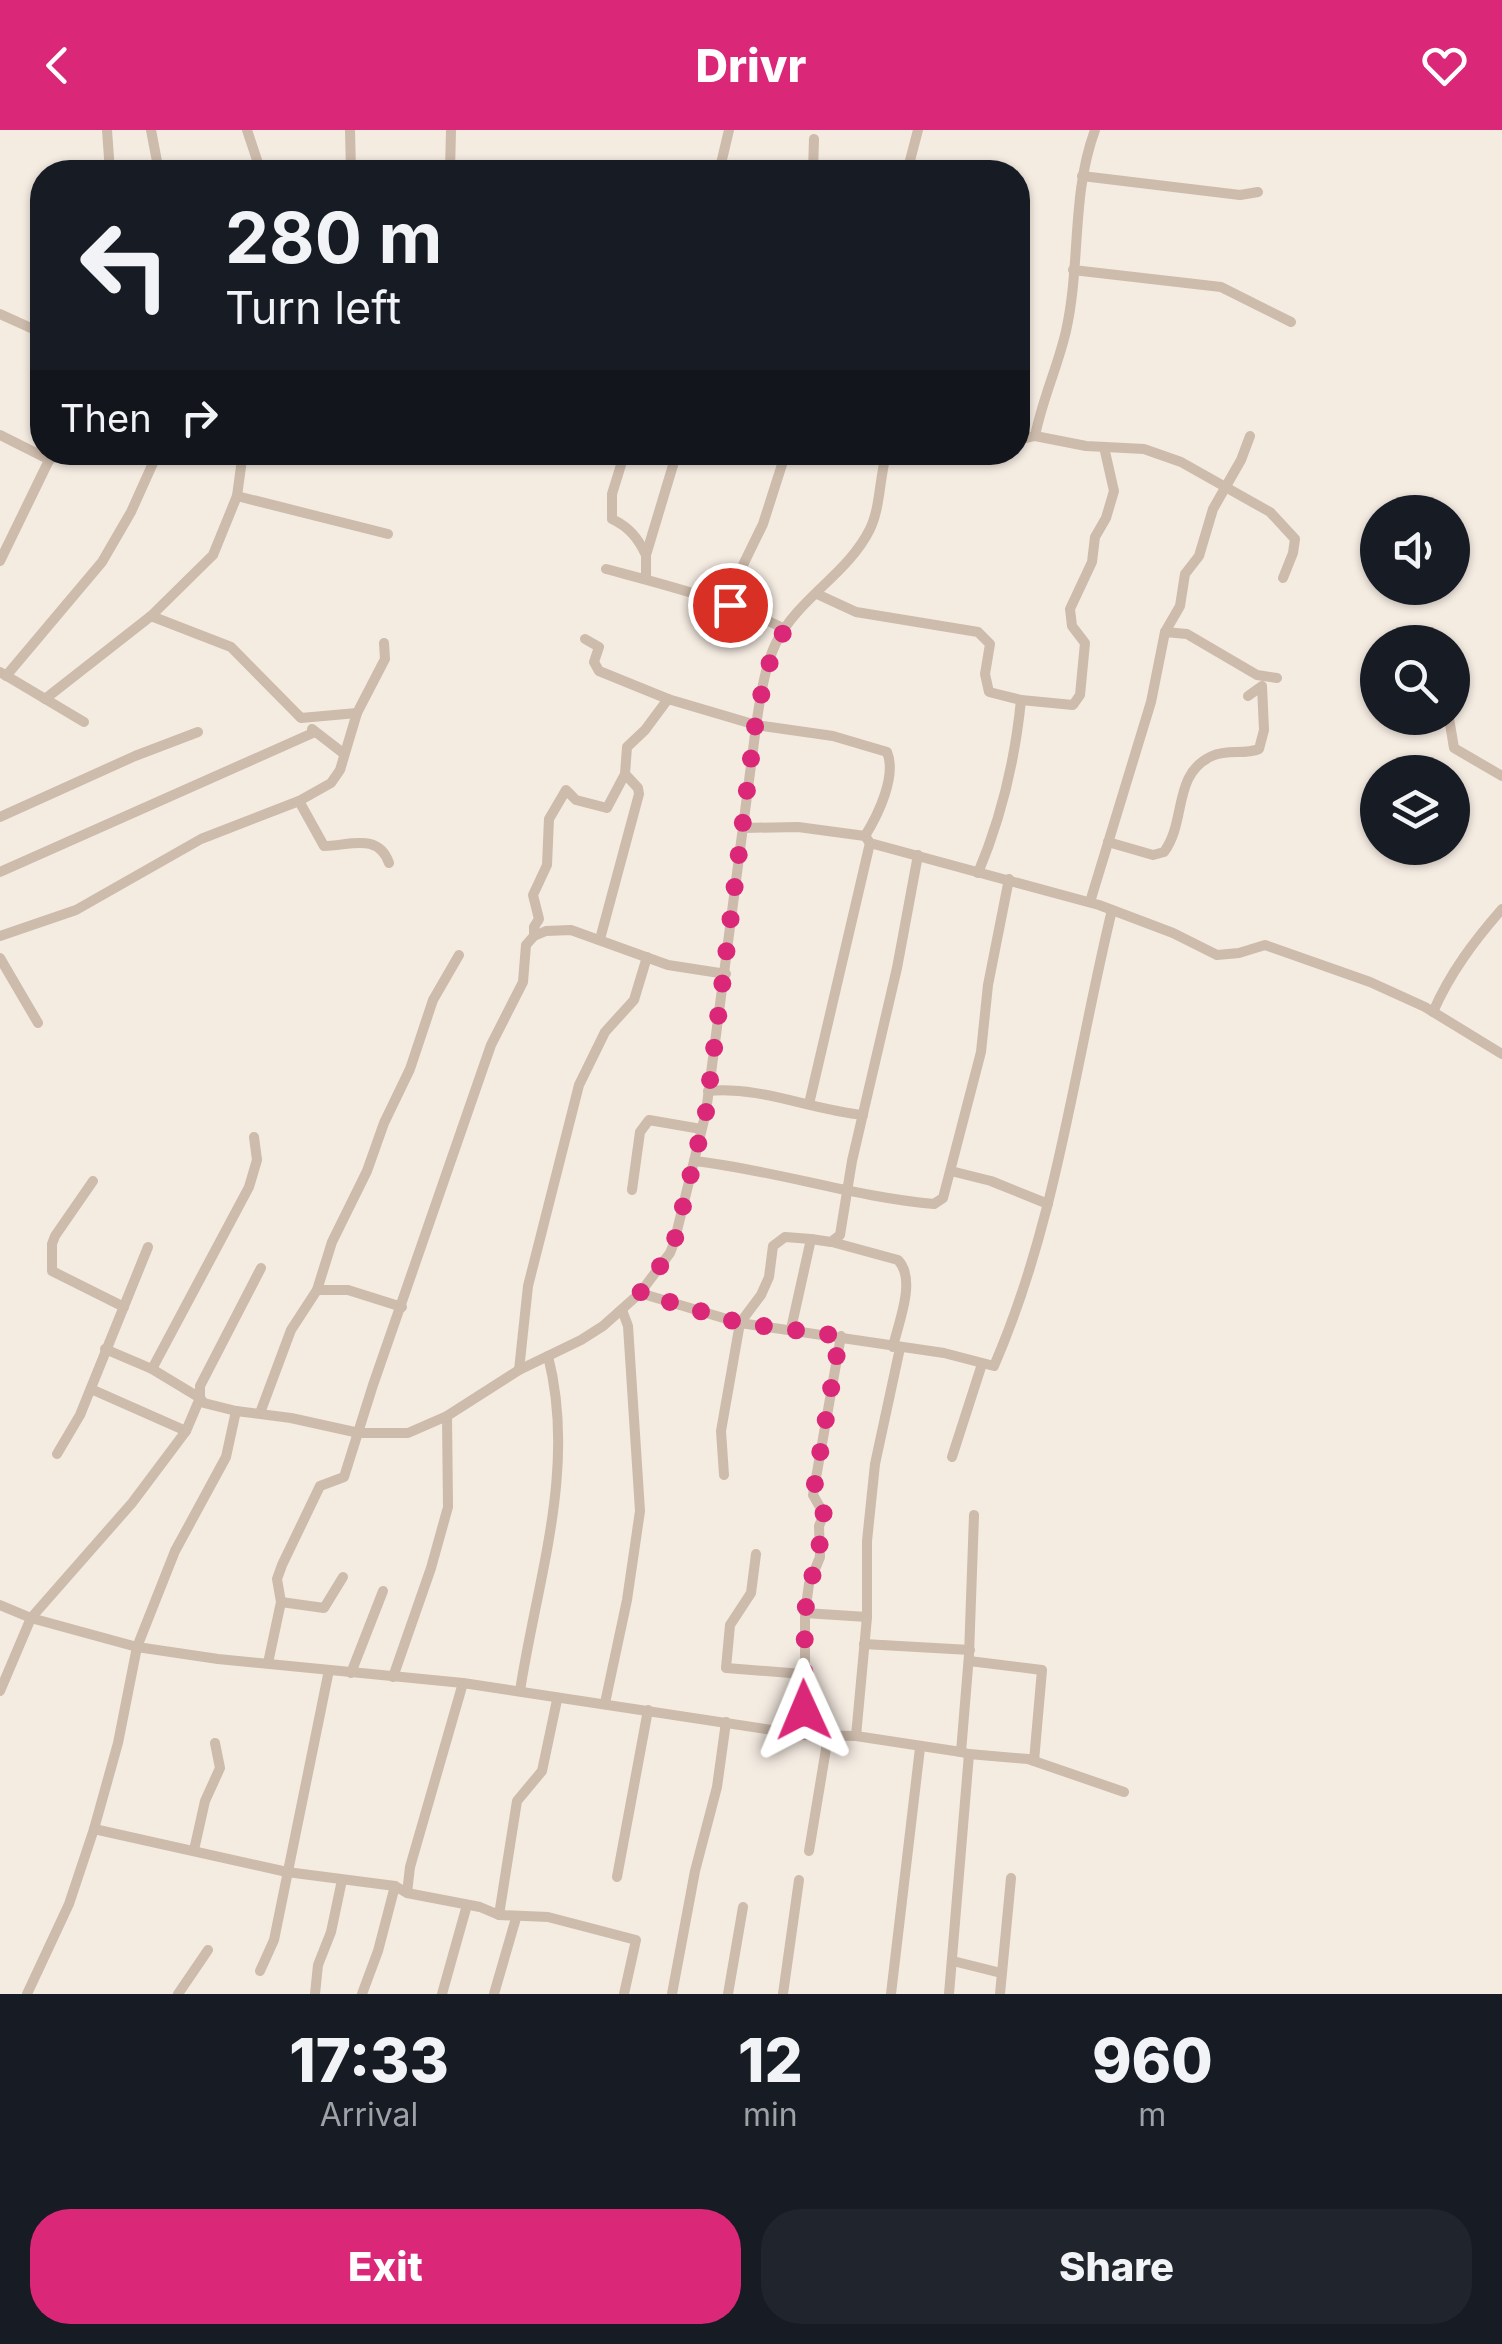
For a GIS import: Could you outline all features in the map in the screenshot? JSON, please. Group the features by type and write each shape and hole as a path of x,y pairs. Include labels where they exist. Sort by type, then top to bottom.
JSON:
{"street":[{"path":"108,130 109,160"},
{"path":"151,130 156,160"},
{"path":"247,130 257,160"},
{"path":"350,130 351,160"},
{"path":"450,130 450,160"},
{"path":"722,160 729,130"},
{"path":"909,160 918,130"},
{"path":"1034,436 1066,332 1082,176 1095,130"},
{"path":"813,160 814,139"},
{"path":"1082,176 1240,195 1258,192"},
{"path":"1073,270 1220,287 1291,322"},
{"path":"0,314 30,328"},
{"path":"0,434 30,447"},
{"path":"1090,902 1150,702 1165,632 1180,606 1185,574 1199,556 1214,510 1250,436"},
{"path":"1030,437 1144,449 1181,462 1270,512 1295,539 1283,578"},
{"path":"817,594 856,612 978,632 990,644 984,674 990,692 1021,700 1073,705 1080,694 1086,643 1072,626 1070,608 1092,562 1095,537 1114,491 1104,447"},
{"path":"0,561 47,465"},
{"path":"84,722 3,674 102,562 152,465"},
{"path":"45,700 151,616 213,555 237,496 241,465"},
{"path":"621,465 612,494 612,519 638,539 646,555"},
{"path":"646,577 646,555 673,465"},
{"path":"730,605 782,465"},
{"path":"105,1349 152,1369 204,1403 359,1433 408,1433 447,1416 519,1370 604,1326 640,1293 670,1253 702,1129 726,974 756,725 766,676 785,630 847,564 871,527 884,465"},
{"path":"237,496 388,534"},
{"path":"606,569 646,577 730,605 785,630"},
{"path":"151,616 231,647 315,732 343,752"},
{"path":"1165,632 1187,634 1257,675 1277,678"},
{"path":"585,639 599,648 594,662 599,670 668,699 756,725 833,736 887,752 890,763 883,800 867,840 809,1104"},
{"path":"0,936 76,910 201,839 300,801 331,783 340,770 357,713 385,659 384,643"},
{"path":"1108,842 1153,855 1164,852 1180,814 1184,783 1194,768 1225,752 1259,749 1264,730 1262,686 1248,696"},
{"path":"268,1663 281,1602 277,1579 320,1486 344,1478 491,1045 526,973 523,954 540,919 534,895 547,865 549,819 566,790 576,800 607,808 625,774 627,746 668,699"},
{"path":"978,873 994,836 1012,774 1021,700"},
{"path":"301,718 357,713"},
{"path":"0,817 198,732"},
{"path":"0,872 315,732"},
{"path":"1452,735 1454,748 1502,776"},
{"path":"600,939 638,798 638,788 625,774"},
{"path":"300,801 324,846 361,841 375,845 386,854 389,863"},
{"path":"743,828 798,827 867,840 1090,902 1217,954 1239,953 1265,945 1370,982 1433,1012 1502,1054"},
{"path":"831,1242 840,1235 918,855"},
{"path":"694,1162 779,1175 847,1192 934,1204 943,1198 982,1052 988,985 1009,879"},
{"path":"1433,1012 1470,946 1502,909"},
{"path":"640,1293 740,1323 840,1336 994,1366 1006,1340 1048,1204 1112,910"},
{"path":"534,936 559,930 600,939 668,965 726,974"},
{"path":"260,1413 298,1316 317,1290 332,1242 410,1069 433,1000 460,956"},
{"path":"519,1370 528,1286 579,1085 605,1032 634,1000 648,957"},
{"path":"0,958 38,1023"},
{"path":"708,1091 761,1093 837,1113 863,1115"},
{"path":"632,1190 640,1132 649,1120 702,1129"},
{"path":"152,1369 250,1188 257,1160 254,1138"},
{"path":"951,1171 991,1180 1048,1204"},
{"path":"93,1181 55,1236 52,1271 124,1307"},
{"path":"724,1476 721,1431 740,1323 761,1295 773,1246 785,1237 812,1239 898,1260 903,1265 906,1283 875,1464 856,1736"},
{"path":"791,1328 812,1239"},
{"path":"57,1454 80,1415 148,1247"},
{"path":"0,1691 31,1618 132,1503 186,1431 208,1368 261,1268"},
{"path":"317,1290 348,1290 402,1307"},
{"path":"605,1703 627,1600 640,1511 628,1326 622,1310"},
{"path":"805,1735 805,1613 809,1584 820,1557 819,1526 824,1514 813,1495 840,1336"},
{"path":"520,1691 556,1498 558,1417 548,1356"},
{"path":"952,1457 982,1364"},
{"path":"91,1388 186,1431"},
{"path":"26,1994 69,1904 94,1829 118,1743 137,1648 175,1551 226,1457 236,1411"},
{"path":"393,1677 448,1507 447,1416"},
{"path":"949,1994 965,1753 974,1514"},
{"path":"756,1554 751,1592 730,1625 726,1668 804,1674"},
{"path":"281,1602 324,1608 343,1577"},
{"path":"350,1673 382,1591"},
{"path":"0,1605 31,1618 137,1648 463,1683 805,1735 856,1736 1034,1761 1124,1792"},
{"path":"805,1613 866,1617"},
{"path":"864,1644 969,1656 1042,1670 1034,1761"},
{"path":"260,1971 274,1940 329,1670"},
{"path":"407,1893 414,1849 463,1683"},
{"path":"499,1916 516,1801 542,1771 556,1700"},
{"path":"618,1877 648,1710"},
{"path":"672,1994 695,1871 717,1787 726,1722"},
{"path":"809,1850 828,1737"},
{"path":"194,1850 204,1802 220,1768 215,1742"},
{"path":"891,1994 920,1748"},
{"path":"94,1829 287,1872 395,1886 407,1893 499,1916 548,1917 636,1940 624,1994"},
{"path":"1000,1994 1011,1878"},
{"path":"315,1994 318,1966 331,1932 342,1880"},
{"path":"782,1994 799,1880"},
{"path":"362,1994 395,1886"},
{"path":"442,1994 467,1905"},
{"path":"728,1994 743,1907"},
{"path":"494,1994 516,1918"},
{"path":"178,1994 208,1950"},
{"path":"953,1961 1001,1972"}],"route":[{"path":"730,605 785,630 776,644 756,719 706,1112 680,1227 670,1253 640,1293 740,1323 840,1336 813,1495 824,1514 819,1526 820,1557 809,1584 805,1613 804,1710"}]}
